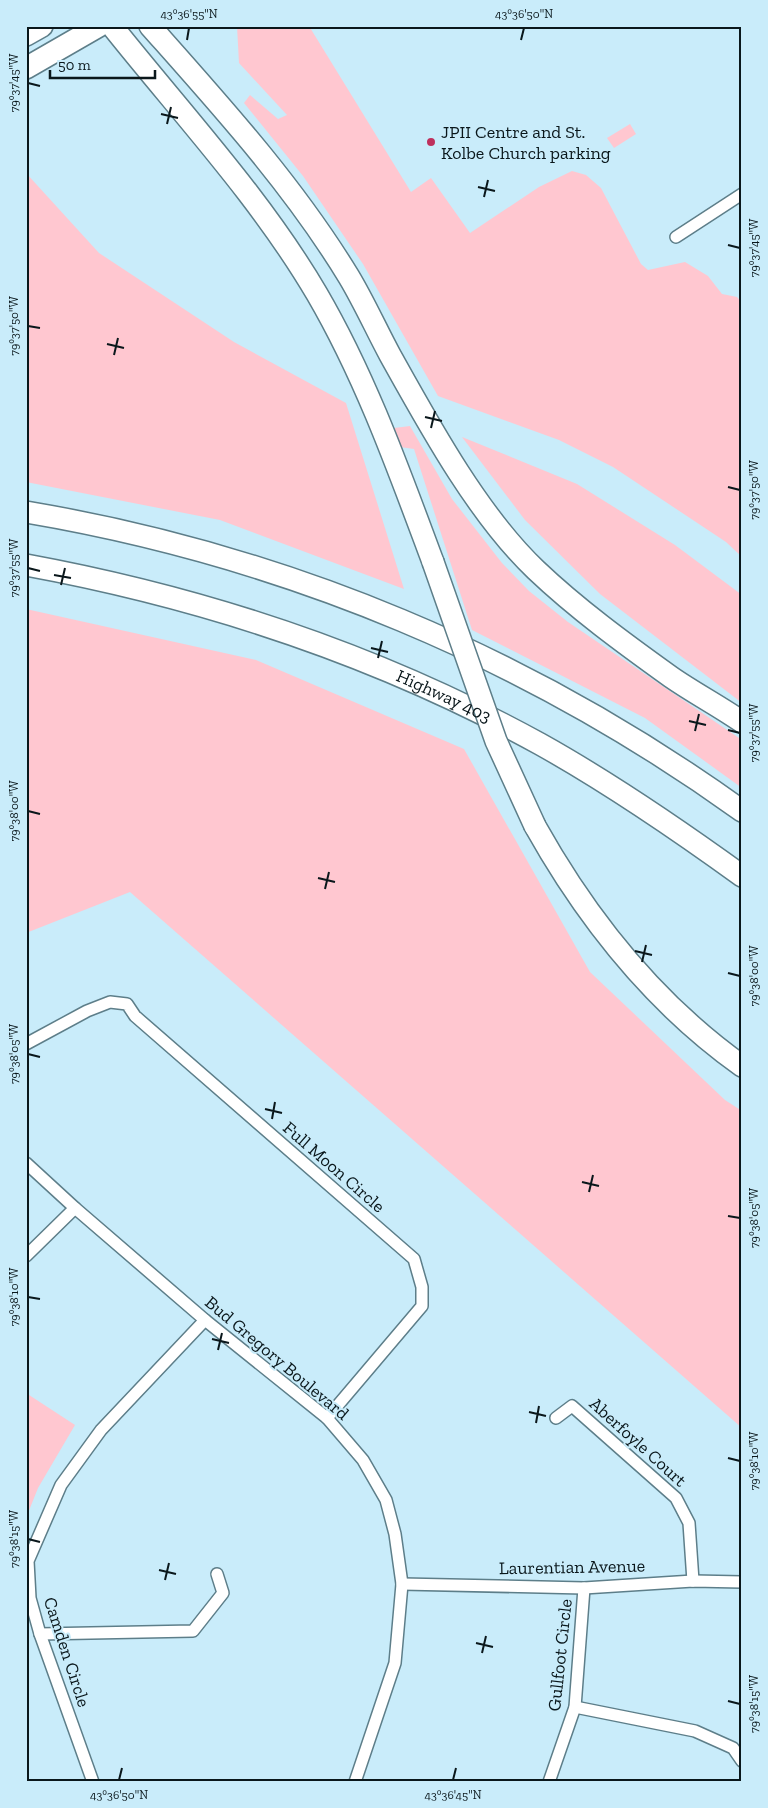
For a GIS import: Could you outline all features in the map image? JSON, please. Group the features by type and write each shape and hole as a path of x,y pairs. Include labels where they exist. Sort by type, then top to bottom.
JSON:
{"highway":[{"path":"26,35 42,26"},
{"path":"26,68 99,26"},
{"path":"112,26 237,180 285,243 317,294 372,406 432,562 496,741 535,826 570,886 614,944 677,1011 742,1066"},
{"path":"150,26 215,98 303,207 350,278 416,401 455,466 501,530 535,570 590,615 672,677 742,722"},
{"path":"26,512 72,520 205,551 335,592 396,616 513,670 581,707 650,748 742,811"},
{"name":"Highway 403","path":"26,565 181,599 276,628 377,667 540,744 616,790 742,876"}],"street":[{"path":"676,237 742,194"},
{"name":"Full Moon Circle","path":"26,1044 87,1011 110,1002 127,1004 135,1016 414,1259 422,1287 422,1306 327,1418"},
{"name":"Bud Gregory Boulevard","path":"26,1163 75,1208 205,1320 327,1418 363,1460 386,1500 395,1534 402,1584 395,1663 355,1782"},
{"path":"26,1256 75,1208"},
{"name":"Camden Circle","path":"93,1782 40,1634 30,1598 28,1561 61,1485 101,1430 205,1320"},
{"name":"Aberfoyle Court","path":"556,1418 572,1406 676,1498 689,1523 693,1581"},
{"path":"40,1634 193,1631 223,1593 217,1574"},
{"name":"Laurentian Avenue","path":"402,1584 584,1588 693,1581 742,1582"},
{"name":"Gullfoot Circle","path":"549,1782 575,1708 584,1588"},
{"path":"575,1708 695,1731 733,1748 742,1761"}],"shaded area":[{"path":"237,26 309,26 411,192 431,178 470,233 539,187 572,171 586,175 601,188 641,264 648,270 685,262 708,276 722,294 737,297 742,303 742,557 726,542 613,467 559,440 438,396 363,264 303,176 244,103 250,95 278,119 287,115 239,63"},
{"path":"630,124 636,134 614,148 607,138"},
{"path":"26,173 99,253 234,342 346,403 404,589 220,520 26,482"},
{"path":"410,426 452,499 502,563 529,591 568,622 742,740 742,788 645,718 472,630 414,449 400,447 394,428"},
{"path":"462,437 577,484 675,545 742,595 742,703 600,594 525,520"},
{"path":"26,609 256,660 464,749 590,972 725,1100 742,1111 742,1428 130,892 26,933"},
{"path":"26,1393 75,1425 38,1488 26,1518"}],"place":[{"name":"JPII Centre and St. Kolbe Church parking","path":"431,142"}]}
